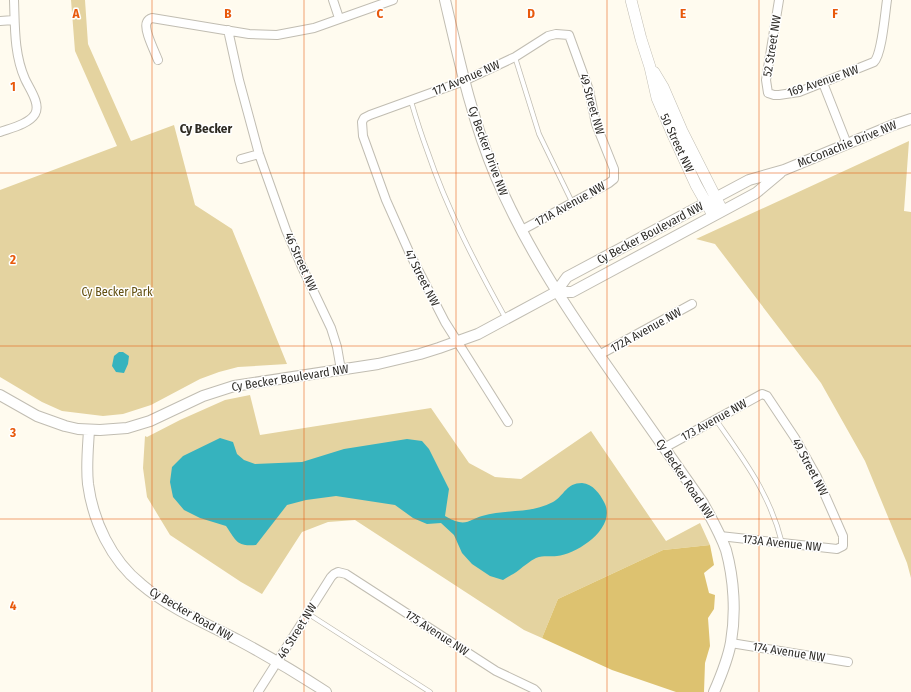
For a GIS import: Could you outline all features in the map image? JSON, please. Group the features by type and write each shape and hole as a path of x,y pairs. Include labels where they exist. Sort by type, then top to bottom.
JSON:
{"main road":[{"name":"50 Street NW","path":"631,0 650,67 656,98 672,135 711,200 717,213"}],"street":[{"path":"0,132 30,120 36,114 36,103 25,80 16,53 14,0"},
{"path":"333,0 339,18"},
{"path":"158,60 149,38 146,24 148,20 152,18 249,34 277,35 314,28 391,0"},
{"name":"Cy Becker Drive NW","path":"445,0 464,81 476,123 489,160 507,201 532,250 556,292"},
{"name":"52 Street NW","path":"768,93 766,80 779,0"},
{"name":"169 Avenue NW","path":"768,93 774,95 785,95 808,89 871,64 877,59 887,0"},
{"path":"0,21 14,20"},
{"name":"46 Street NW","path":"228,30 239,80 260,154 289,236 331,328 341,370"},
{"name":"171 Avenue NW","path":"362,122 364,118 370,115 464,81 514,57 548,36 556,34 569,35"},
{"name":"49 Street NW","path":"569,35 585,79 596,124 613,164 615,174"},
{"path":"823,83 847,144"},
{"name":"McConachie Drive NW","path":"749,180 784,170 911,119"},
{"name":"47 Street NW","path":"362,122 363,136 399,231 438,309 457,342 508,422"},
{"path":"241,159 260,154"},
{"name":"McConachie Drive NW","path":"717,213 756,193 784,170"},
{"name":"171A Avenue NW","path":"522,230 609,183 614,179 615,174"},
{"name":"Cy Becker Boulevard NW","path":"0,396 50,422 89,430 115,429 140,425 203,396 234,386 378,364 413,356 478,334 556,292 567,277 749,180"},
{"name":"Cy Becker Boulevard NW","path":"556,292 572,292 717,213"},
{"name":"Cy Becker Road NW","path":"556,292 703,503 726,550 731,580 733,613 731,643 722,673 714,692"},
{"name":"172A Avenue NW","path":"599,355 692,304"},
{"name":"49 Street NW","path":"764,394 768,396 795,438 817,477 843,536 843,546"},
{"name":"173 Avenue NW","path":"664,448 764,394"},
{"name":"Cy Becker Road NW","path":"89,430 88,484 94,513 106,541 127,570 140,584 167,602 278,661 326,692"},
{"name":"173A Avenue NW","path":"720,536 837,549 843,546"},
{"name":"46 Street NW","path":"258,692 331,577 338,572"},
{"name":"175 Avenue NW","path":"338,572 346,574 496,671 534,689 537,692"},
{"name":"174 Avenue NW","path":"731,643 848,662"}],"lane":[{"path":"514,57 539,134 572,202"},
{"path":"411,101 427,151 447,202 470,252 506,319"},
{"path":"716,419 753,474 777,522 782,543"},
{"path":"308,613 430,692"}],"green space":[{"name":"Cy Becker Park","path":"71,0 85,0 88,44 131,141 174,125 195,205 232,229 287,364 238,367 219,372 200,379 151,405 123,414 103,416 62,411 42,402 0,377 0,190 117,146 75,51"},
{"path":"909,141 904,211 911,212 911,578 907,563 865,461 821,383 715,244 696,239"},
{"path":"250,395 260,435 431,408 469,463 495,477 521,479 591,431 666,541 700,523 710,545 663,550 558,599 542,638 524,630 355,520 328,522 302,532 262,594 241,582 170,535 147,497 143,468 145,436 147,437 180,420 225,400"}],"shaded area":[{"path":"710,545 714,565 704,573 709,593 715,595 714,609 708,618 710,646 705,663 704,692 676,692 612,670 542,638 558,599 663,550"}],"water":[{"path":"119,352 123,352 129,356 128,364 124,373 116,372 112,366 114,356"},
{"path":"220,438 233,442 237,454 244,460 255,464 302,462 344,449 407,439 422,441 429,449 449,489 445,516 453,520 465,522 491,514 527,510 545,506 557,499 572,485 582,483 593,487 604,502 607,511 606,521 594,538 585,545 566,554 536,558 503,580 490,576 472,564 462,553 454,535 441,523 427,524 413,518 395,505 336,496 306,500 287,505 256,545 244,545 237,542 226,526 200,518 184,510 173,497 170,482 172,467 183,456"}],"district":[{"name":"Cy Becker","path":"206,128"}]}
